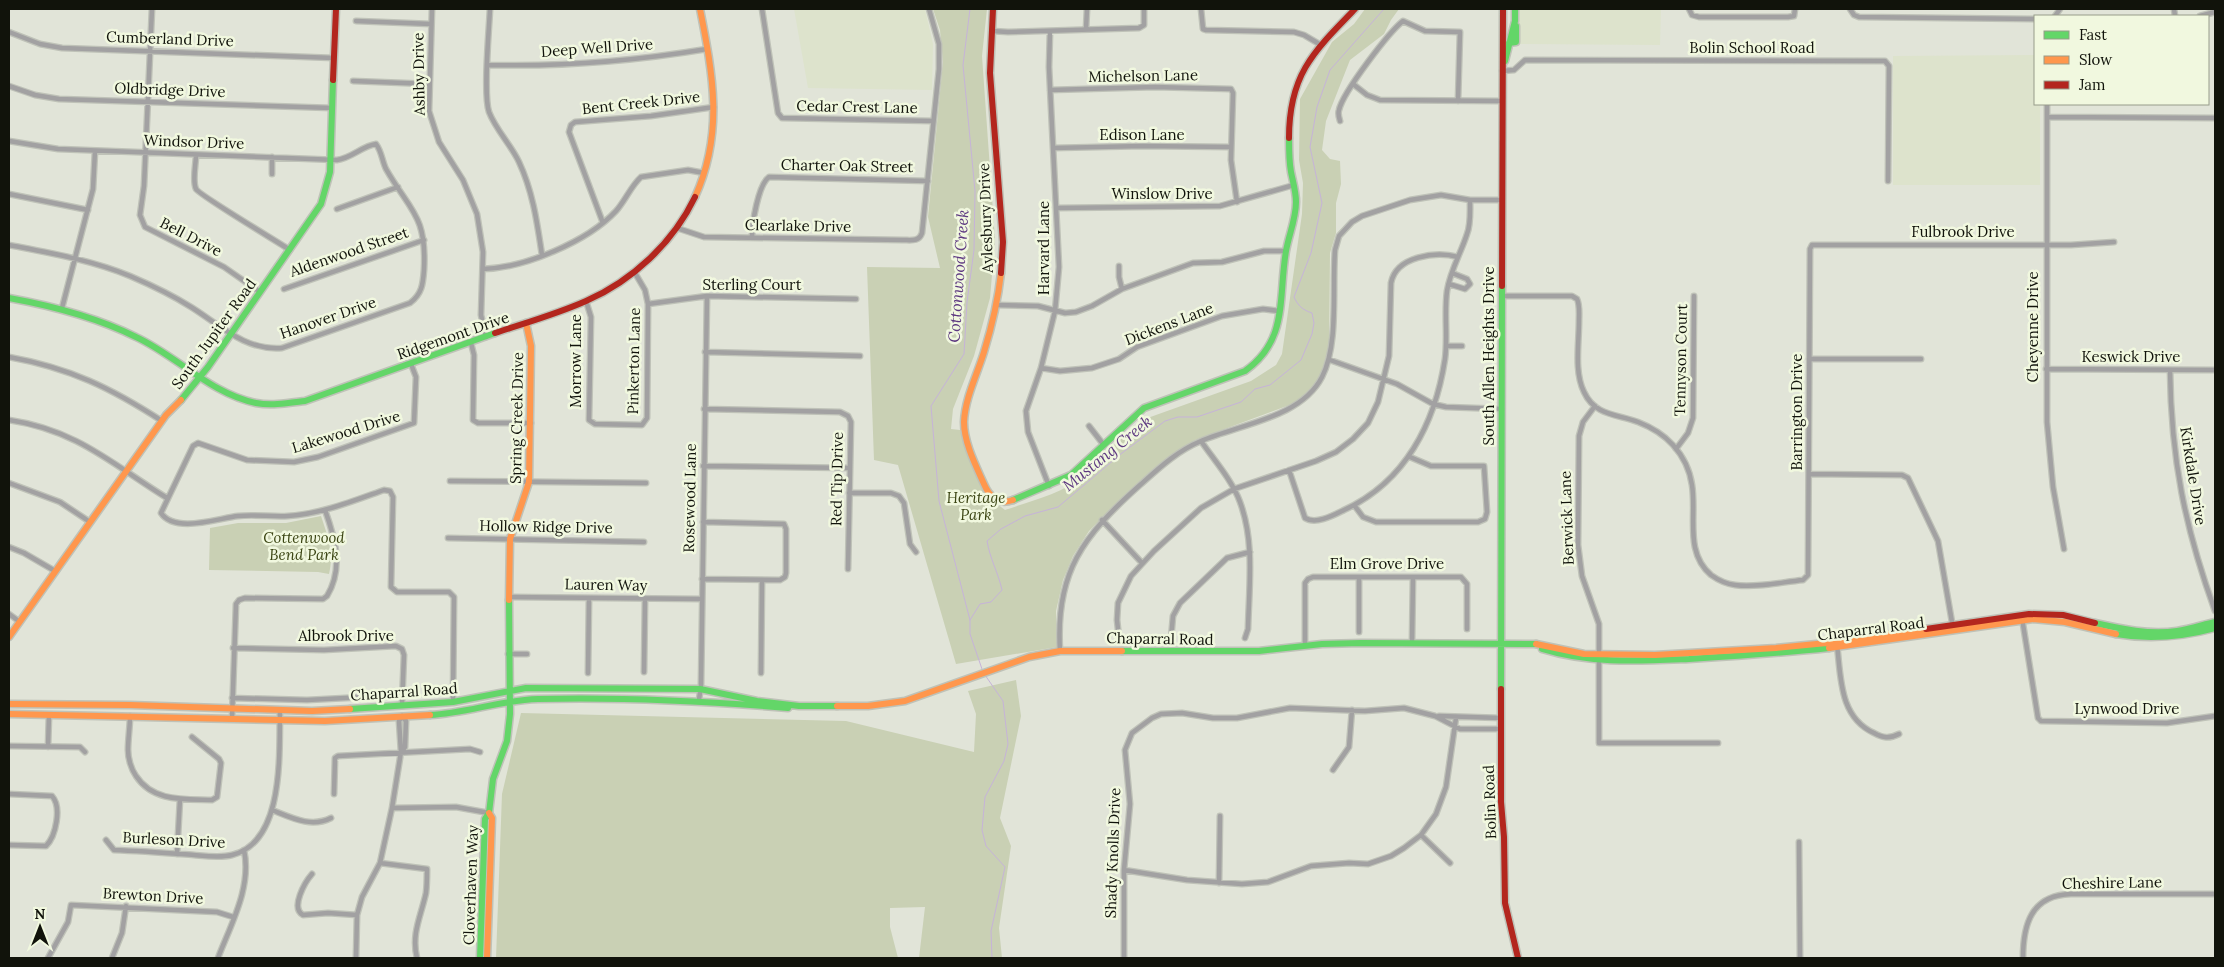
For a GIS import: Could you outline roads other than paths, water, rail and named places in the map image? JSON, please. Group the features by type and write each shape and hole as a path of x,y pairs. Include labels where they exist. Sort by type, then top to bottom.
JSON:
{"street":[{"name":"Bell Drive","path":"152,9 144,194 140,215 142,224 148,230 224,267 260,292"},
{"name":"South Jupiter Road","path":"9,637 162,421 201,376 317,211 329,181 336,9"},
{"name":"Ashby Drive","path":"432,9 429,111 436,135 443,150 464,180 477,214 483,252 481,315 486,337"},
{"path":"490,9 489,111 515,154 529,187 536,213 542,255"},
{"name":"Ridgemont Drive","path":"9,298 62,308 103,322 139,338 201,376 220,390 239,400 262,406 285,406 305,401 586,301 612,288 635,273 661,248 677,228 690,206 704,173 711,145 714,107 700,9"},
{"name":"Cedar Crest Lane","path":"762,9 780,117 784,119 933,121"},
{"path":"928,181 940,59 939,44 929,9"},
{"name":"Aylesbury Drive","path":"993,9 990,74 1003,242 1001,274 996,305 966,404 964,424 968,444 985,487 991,496 999,502 1008,502 1049,486"},
{"path":"1086,9 1086,29"},
{"path":"992,31 1143,28 1144,9"},
{"path":"1201,9 1202,29 1210,31 1294,32 1304,35 1321,45"},
{"path":"1049,486 1071,475 1144,408 1233,376 1259,362 1269,349 1275,336 1280,312 1286,251 1296,205 1290,164 1292,101 1300,75 1321,45 1355,9"},
{"path":"1503,9 1506,38 1509,43"},
{"name":"South Allen Heights Drive","path":"1502,644 1503,9"},
{"name":"South Allen Heights Drive","path":"1502,70 1515,21 1516,9"},
{"path":"1689,9 1692,15 1699,17 1794,16 1795,9"},
{"path":"1850,9 1854,15 2034,19"},
{"path":"356,21 431,24"},
{"path":"1340,121 1339,111 1345,96 1375,54 1402,21 1406,21 1425,31 1460,32 1458,101"},
{"name":"Harvard Lane","path":"1049,486 1026,422 1028,403 1041,368 1055,311 1059,267 1050,90 1050,31"},
{"name":"Cumberland Drive","path":"9,32 29,41 52,47 334,58"},
{"name":"Deep Well Drive","path":"488,65 576,65 707,50"},
{"name":"Bolin School Road","path":"1502,70 1514,70 1520,62 1525,60 1885,61 1889,66 1888,181"},
{"path":"353,81 429,84"},
{"path":"1353,84 1367,95 1380,100 1502,101"},
{"name":"Oldbridge Drive","path":"9,86 35,95 52,98 332,108"},
{"name":"Michelson Lane","path":"1050,90 1155,87 1231,89 1233,93 1231,148"},
{"name":"Cheyenne Drive","path":"2047,105 2046,369 2049,456 2064,548"},
{"name":"Bent Creek Drive","path":"603,223 570,132 572,124 714,107"},
{"path":"2047,116 2215,118"},
{"name":"Windsor Drive","path":"9,140 44,148 330,159 350,157 368,145 376,144"},
{"name":"Hanover Drive","path":"9,245 76,258 113,270 153,286 190,307 241,341 259,347 282,348 410,303 420,293 423,284 424,240 420,222 385,166 376,144"},
{"name":"Edison Lane","path":"1053,148 1143,146 1231,148"},
{"path":"1231,148 1237,202"},
{"path":"62,308 93,189 95,151"},
{"path":"196,155 196,186 200,195 242,218 290,250"},
{"path":"272,157 272,174"},
{"path":"483,269 506,268 575,242 603,223 622,204 641,176 688,170 704,173"},
{"name":"Charter Oak Street","path":"752,237 754,219 764,182 768,177 928,181"},
{"name":"Clearlake Drive","path":"677,228 704,237 916,240 920,238 922,233 928,181"},
{"name":"Winslow Drive","path":"1057,208 1220,206 1294,185"},
{"path":"337,209 398,187"},
{"path":"9,194 88,210"},
{"path":"1060,651 1060,614 1069,571 1085,541 1102,520 1175,455 1201,441 1297,405 1311,394 1322,378 1332,351 1335,250 1339,236 1345,228 1362,216 1424,196 1441,195 1470,200 1502,200"},
{"path":"1289,470 1306,520 1327,518 1354,505 1379,488 1410,457 1426,425 1441,380 1446,346 1446,305 1449,284 1468,231 1470,200"},
{"name":"Aldenwood Street","path":"284,289 424,240"},
{"name":"Fulbrook Drive","path":"1812,245 2046,245 2114,242"},
{"name":"Barrington Drive","path":"1676,449 1688,470 1692,484 1694,547 1700,562 1708,572 1720,581 1736,586 1804,580 1807,578 1810,249 1812,245"},
{"path":"996,305 1038,306 1055,311 1076,312 1122,289 1193,263 1222,262 1264,251 1286,251"},
{"path":"1250,552 1227,558 1180,604 1173,616 1171,639 1119,638 1118,603 1123,589 1142,563 1201,508 1234,489 1323,458 1353,440 1368,423 1378,402 1389,356 1391,283 1393,274 1400,266 1426,256 1443,254 1458,257"},
{"path":"1119,266 1118,277 1122,289"},
{"name":"Pinkerton Lane","path":"635,273 644,290 648,304 645,422"},
{"path":"1449,284 1465,289 1470,284 1467,279 1452,274"},
{"name":"Sterling Court","path":"648,304 706,296 856,299"},
{"name":"Rosewood Lane","path":"699,700 706,296"},
{"path":"1502,296 1572,296 1578,298 1579,380 1585,394 1595,406 1608,415 1634,420 1652,428 1676,449"},
{"name":"Tennyson Court","path":"1676,449 1688,433 1693,418 1694,296"},
{"name":"Morrow Lane","path":"586,301 590,317 590,422 595,424 640,425 645,422"},
{"name":"Dickens Lane","path":"1041,368 1060,371 1092,368 1119,358 1136,346 1222,316 1262,309 1280,312"},
{"name":"Spring Creek Drive","path":"508,690 510,539 530,482 531,346 526,323"},
{"path":"471,343 474,355 474,420 478,423 531,423"},
{"path":"1446,346 1462,346"},
{"path":"705,352 860,356"},
{"path":"9,357 59,369 86,378 127,398 162,421"},
{"path":"1809,359 1921,359"},
{"path":"1330,360 1397,384 1433,404 1446,407 1501,409"},
{"name":"Lakewood Drive","path":"167,498 193,446 198,443 247,460 285,463 318,457 410,425 416,418 416,377 411,364"},
{"name":"Keswick Drive","path":"2046,369 2215,370"},
{"name":"Kirkdale Drive","path":"2170,370 2172,422 2178,483 2193,547 2215,611"},
{"name":"Berwick Lane","path":"1595,406 1583,422 1579,436 1578,535 1582,576 1598,619 1600,658 1599,743 1718,743"},
{"name":"Red Tip Drive","path":"704,410 843,412 848,416 850,422 848,569"},
{"path":"9,420 56,432 100,452 167,498 161,511 162,515 192,524 238,516 287,516 325,510 384,490 390,491 393,497 391,587 397,592 449,592 454,597 453,702"},
{"path":"1090,426 1103,444"},
{"path":"1201,441 1234,489 1241,503 1250,552 1248,629 1246,638"},
{"path":"1354,505 1364,517 1376,522 1478,522 1485,519 1486,467 1432,466 1410,457"},
{"path":"703,466 850,468"},
{"path":"1809,474 1902,475 1908,478 1938,541 1953,628"},
{"path":"450,481 646,483"},
{"path":"9,482 60,502 90,522"},
{"path":"850,493 891,493 899,496 904,504 910,544 916,552"},
{"path":"232,719 235,607 239,600 323,599 328,595 336,571 337,552 334,535 325,510"},
{"path":"1102,520 1142,563"},
{"path":"702,522 780,523 785,526 786,575 784,578 762,580 702,579"},
{"name":"Hollow Ridge Drive","path":"448,538 644,542"},
{"path":"9,547 24,553 55,571"},
{"path":"1358,632 1359,577"},
{"path":"1412,643 1413,577"},
{"name":"Elm Grove Drive","path":"1305,646 1303,627 1305,583 1308,578 1458,577 1465,580 1467,584 1467,629"},
{"path":"761,673 762,580"},
{"name":"Lauren Way","path":"509,596 702,599"},
{"path":"588,673 589,598"},
{"path":"644,672 645,598"},
{"path":"9,614 20,622"},
{"name":"Chaparral Road","path":"9,714 325,721 465,712 509,700 699,700 737,702 778,708 884,705 912,698 1034,655 1060,651 1211,652 1259,651 1305,646 1412,643 1541,644 1600,658 1837,644 2022,617 2063,615 2122,629 2150,632 2176,631 2215,622"},
{"name":"Chaparral Road","path":"2022,617 2064,621 2120,634 2154,638 2186,635 2215,628"},
{"name":"Lynwood Drive","path":"2022,617 2039,720 2152,723 2193,720 2215,716"},
{"name":"Bolin Road","path":"1502,644 1501,729 1504,896 1518,958"},
{"path":"1837,644 1843,693 1849,711 1859,723 1877,735 1888,738 1899,734"},
{"name":"Albrook Drive","path":"234,648 324,650 396,646 403,652 402,705"},
{"path":"508,654 527,654"},
{"name":"Chaparral Road","path":"9,704 130,705 312,711 453,702 526,688 700,689 770,703 799,706"},
{"name":"Cloverhaven Way","path":"480,958 485,819 489,813 493,779 507,741 508,690"},
{"path":"232,698 308,700 403,695"},
{"path":"130,705 128,751 134,773 143,786 155,794 180,799 212,800 218,797 220,780 219,759 192,737"},
{"path":"356,958 357,915 362,897 380,863 392,808 401,752 399,746 399,721 402,716 402,705"},
{"name":"Shady Knolls Drive","path":"1124,958 1124,870 1130,804 1125,748 1128,739 1137,728 1161,714 1182,713 1213,718 1237,718 1290,708 1352,710"},
{"path":"1333,770 1349,747 1352,710 1404,708 1435,716 1501,718"},
{"path":"218,958 247,872 244,850 257,841 264,832 272,810 277,774 280,710"},
{"path":"48,747 49,715"},
{"path":"1435,716 1460,728 1501,729"},
{"path":"1124,870 1218,883 1268,882 1311,866 1349,863 1368,864 1398,852 1421,835 1433,819 1441,803 1447,781 1456,718"},
{"path":"1486,718 1486,729"},
{"path":"9,746 80,747 85,752"},
{"path":"334,794 335,758 338,756 470,749 480,752"},
{"path":"9,794 52,796 56,802 56,826 50,843 46,846 9,845"},
{"path":"177,854 180,799"},
{"path":"392,808 456,807 489,813"},
{"path":"272,810 309,822 321,823 331,818"},
{"name":"Cloverhaven Way","path":"487,958 492,818 489,813"},
{"path":"1218,883 1220,816"},
{"path":"1421,835 1450,863"},
{"name":"Burleson Drive","path":"106,840 114,850 224,857 244,850"},
{"path":"1799,842 1800,958"},
{"path":"380,863 427,869 426,892 415,933 414,946 417,958"},
{"path":"312,874 305,882 301,892 299,914 357,915"},
{"name":"Cheshire Lane","path":"2023,958 2024,931 2028,920 2038,906 2055,896 2071,894 2215,894"},
{"name":"Brewton Drive","path":"48,958 66,926 71,905 126,906 217,912 233,918"},
{"path":"112,958 122,933 126,906"}],"waterway":[{"name":"Cottonwood Creek","path":"970,9 963,65 975,191 974,250 967,302 964,354 931,406 939,501 970,620 970,634 983,672"},
{"name":"Mustang Creek","path":"970,620 980,604 991,602 1002,590 987,541 1001,529 1025,516 1058,507 1122,453 1165,421 1178,417 1197,417 1241,402 1255,389 1270,385 1301,360 1312,334 1314,323 1312,313 1301,307 1294,297 1311,253 1322,203 1310,147 1317,107 1330,70 1384,9"},
{"name":"Cottonwood Creek","path":"985,675 1003,701 1008,744 1004,761 985,797 982,830 986,846 1005,867 991,931 992,958"}],"park label":[{"name":"Heritage Park","path":"976,506"},
{"name":"Cottenwood Bend Park","path":"304,546"}]}
